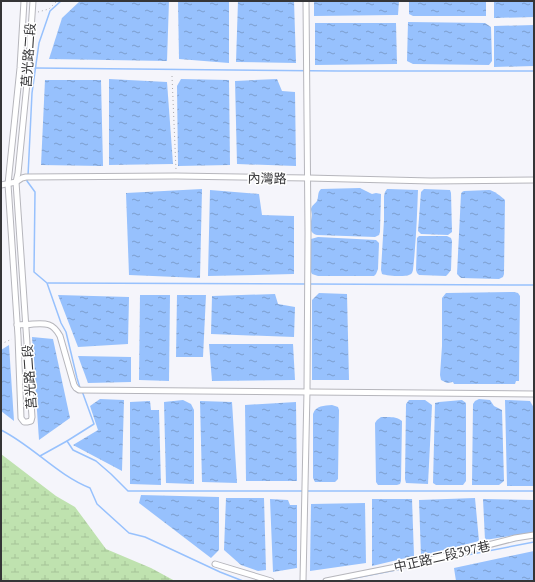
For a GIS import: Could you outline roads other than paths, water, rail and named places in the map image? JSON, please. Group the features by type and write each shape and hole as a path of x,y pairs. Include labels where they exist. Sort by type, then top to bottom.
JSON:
{"street":[{"name":"莒光路二段","path":"24,1 20,68 8,184 18,336 21,418 24,422 31,421 32,417 16,182 28,73 33,1"},
{"path":"303,581 307,391 308,178 306,1"},
{"name":"內灣路","path":"1,185 16,182 26,177 176,176 431,181 534,180"},
{"path":"17,325 42,323 57,329 74,385 79,390 534,394"},
{"name":"中正路二段397巷","path":"326,581 534,535"},
{"path":"215,564 271,581"}],"water":[{"path":"80,1 169,1 167,61 49,59 62,18"},
{"path":"178,1 229,1 229,63 179,59"},
{"path":"238,1 294,1 296,63 236,62"},
{"path":"314,1 399,1 398,15 314,16"},
{"path":"409,1 486,1 486,16 413,16 409,14"},
{"path":"494,1 534,1 534,17 494,18"},
{"path":"408,22 485,23 491,27 492,61 489,65 413,64 407,61"},
{"path":"315,23 396,23 397,64 315,65"},
{"path":"534,25 534,66 494,67 494,26"},
{"path":"109,79 167,82 173,164 109,165"},
{"path":"181,79 229,80 230,165 178,166 177,86"},
{"path":"277,79 282,91 295,92 296,166 237,164 235,81"},
{"path":"45,80 101,80 103,166 41,165"},
{"path":"360,188 372,194 381,194 379,235 375,237 317,235 312,232 310,227 312,215 311,209 317,201 321,189"},
{"path":"202,189 200,278 129,275 126,193"},
{"path":"387,189 418,190 413,270 411,274 407,276 384,275 382,274 381,270 384,196"},
{"path":"424,189 450,190 452,232 448,235 421,234 418,231 421,192"},
{"path":"210,190 259,194 262,215 294,216 294,274 208,276"},
{"path":"489,190 495,192 505,200 504,274 503,277 499,279 461,278 457,274 461,194 464,191"},
{"path":"419,236 447,236 451,238 451,270 446,276 419,275 417,273 417,238"},
{"path":"318,237 376,240 379,243 378,269 376,274 374,276 318,276 312,274 311,239"},
{"path":"319,293 347,294 349,380 312,380 312,300"},
{"path":"446,293 518,293 520,296 519,381 516,381 515,384 454,384 453,382 447,383 441,380 442,298"},
{"path":"275,294 278,304 295,307 294,337 211,334 212,296"},
{"path":"58,295 129,297 128,344 78,347"},
{"path":"140,295 170,295 169,381 139,380"},
{"path":"177,295 206,295 203,357 176,357"},
{"path":"32,337 53,339 70,418 39,440"},
{"path":"209,344 293,344 295,380 212,381"},
{"path":"9,345 14,421 1,411 1,350"},
{"path":"78,356 131,357 131,382 88,383"},
{"path":"100,399 124,400 122,471 73,445 98,430 90,406"},
{"path":"479,399 490,400 494,406 502,410 504,481 499,485 472,485 473,404"},
{"path":"183,400 191,404 194,410 194,484 166,483 164,402"},
{"path":"409,400 425,400 432,405 428,484 406,483 405,479 406,404"},
{"path":"462,400 466,403 466,481 463,485 436,485 433,483 435,403"},
{"path":"505,400 530,401 534,408 534,486 507,486"},
{"path":"150,401 151,410 159,410 161,485 130,484 130,402"},
{"path":"200,401 232,402 237,483 202,482"},
{"path":"296,402 297,481 246,481 245,405"},
{"path":"332,405 338,407 339,410 338,479 335,482 315,482 313,478 313,414 318,407"},
{"path":"381,417 395,418 402,421 401,481 400,484 397,485 378,485 376,482 375,423"},
{"path":"141,495 219,497 219,550 211,558 139,503"},
{"path":"226,498 264,498 266,570 258,571 241,565 224,550"},
{"path":"475,498 479,541 421,556 419,500"},
{"path":"270,499 288,500 290,505 297,505 297,568 273,572"},
{"path":"372,499 412,499 414,556 372,566"},
{"path":"483,499 534,500 534,532 485,540"},
{"path":"365,503 366,563 310,571 311,504"},
{"path":"534,551 534,581 456,581 454,568"}],"waterway":[{"path":"28,176 32,93 39,43 50,11 61,1"},
{"path":"35,68 534,71"},
{"path":"27,179 35,192 34,272 47,283 61,323 66,332 80,388"},
{"path":"48,283 306,284"},
{"path":"310,284 534,285"},
{"path":"40,456 94,424 82,391"},
{"path":"1,430 24,444 67,476 90,488 97,504 129,533 145,537 220,572 243,581"},
{"path":"67,441 73,450 96,461 128,491 534,491"},
{"path":"426,563 534,542"},
{"path":"339,581 401,569"}]}
